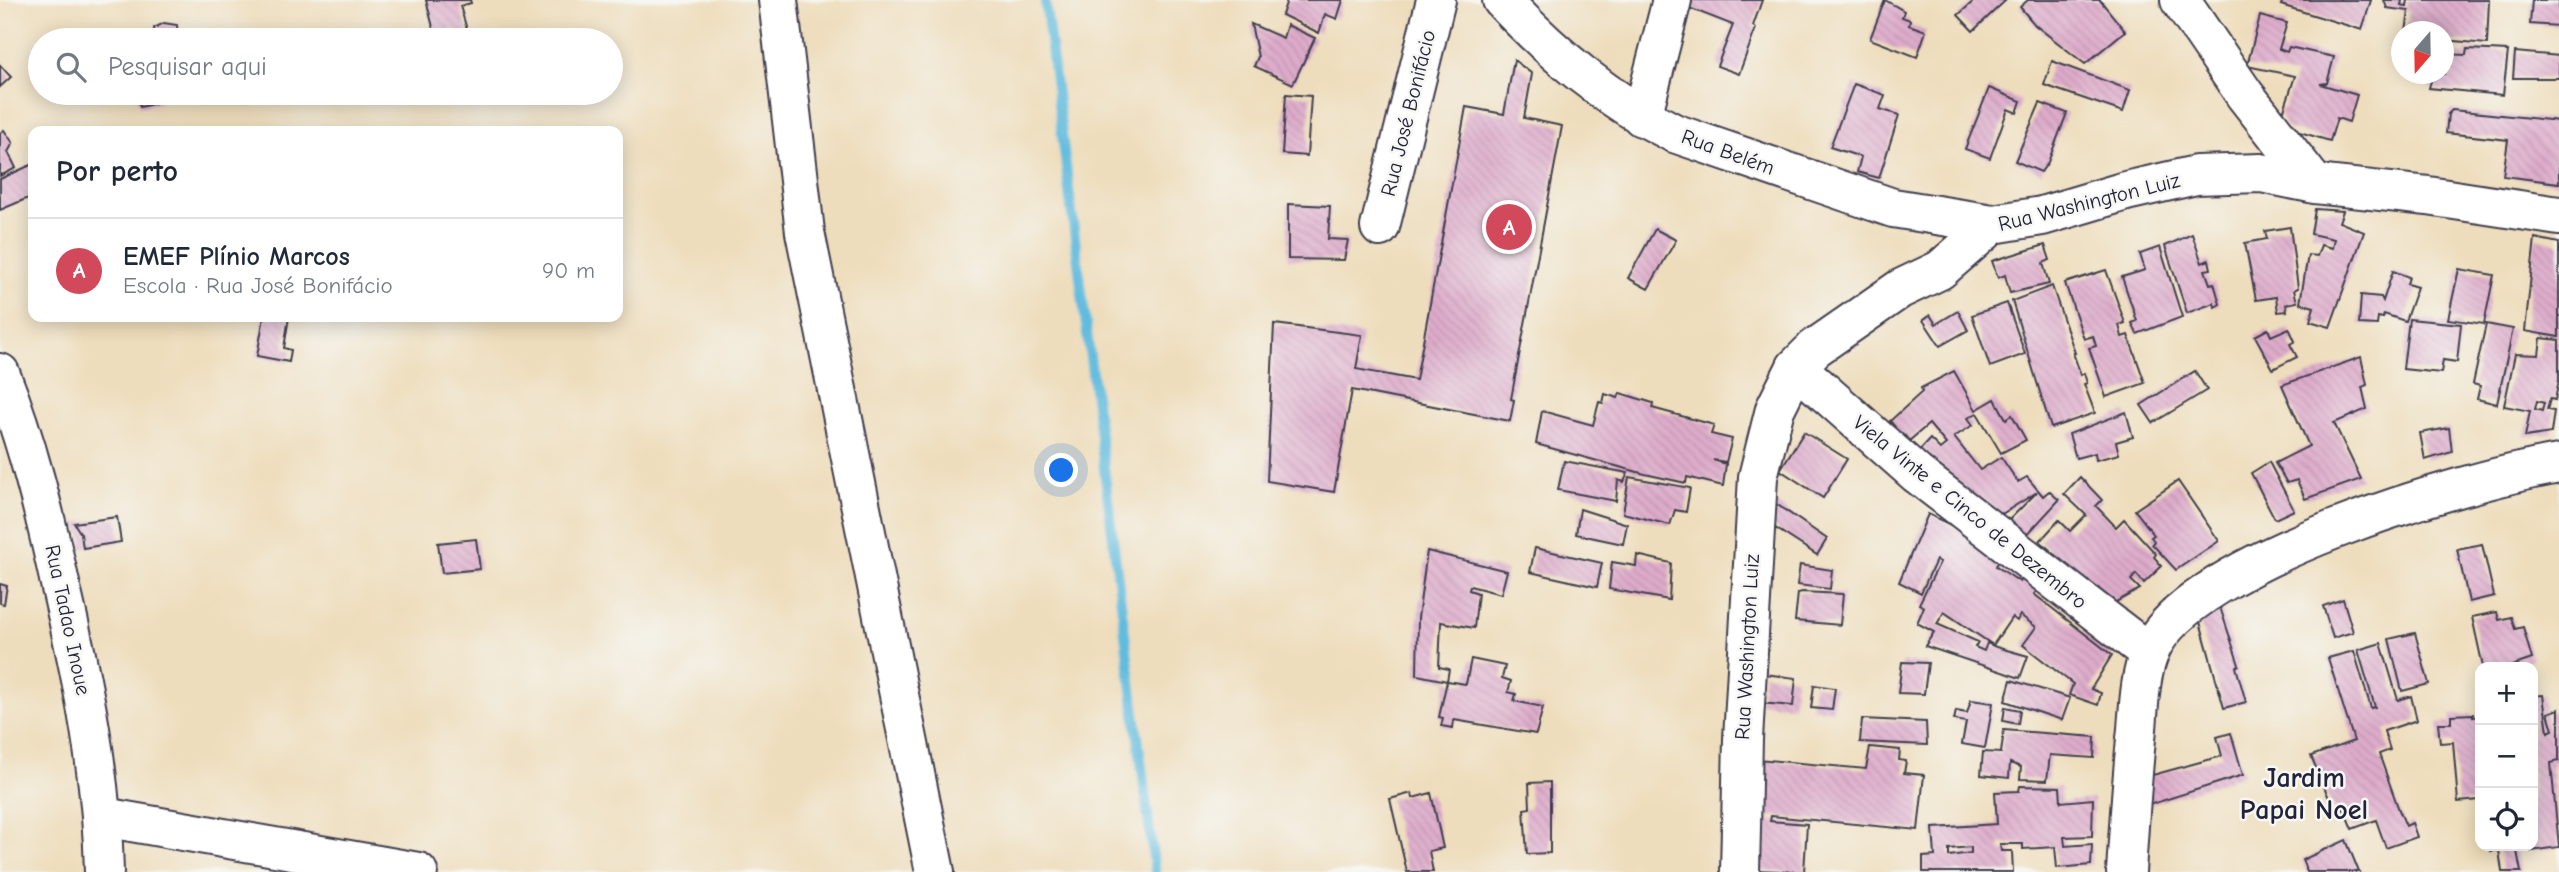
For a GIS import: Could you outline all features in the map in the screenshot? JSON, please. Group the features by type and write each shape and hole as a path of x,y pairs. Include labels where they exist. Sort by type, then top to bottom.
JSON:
{"street":[{"path":"778,0 805,232 935,872"},
{"name":"Rua José Bonifácio","path":"1380,226 1436,0"},
{"name":"Rua Belém","path":"1502,0 1581,76 1642,117 1684,137 1893,208 1993,224"},
{"path":"1642,117 1672,0"},
{"path":"2180,0 2245,95 2315,184"},
{"name":"Rua Washington Luiz","path":"1740,872 1743,726 1758,477 1775,409 1796,367 1849,322 1900,289 1940,270 1993,224 2042,216 2126,191 2196,175 2261,173 2315,184 2441,198 2559,216"},
{"name":"Viela Vinte e Cinco de Dezembro","path":"1796,367 1927,482 2149,653"},
{"name":"Rua Tadao Inoue","path":"0,373 17,417 42,502 74,642 101,788 104,872"},
{"path":"2126,872 2140,697 2149,653 2169,622 2194,599 2245,569 2306,541 2503,473 2559,464"},
{"path":"103,817 418,872"}],"building":[{"path":"426,0 470,0 471,3 460,6 467,28 433,28"},
{"path":"1287,0 1343,0 1337,19 1325,14 1319,33 1282,15"},
{"path":"1692,0 1762,0 1753,26 1756,28 1739,74 1717,66 1733,25 1689,8"},
{"path":"1885,0 1904,11 1902,17 1910,20 1909,25 1926,31 1917,57 1870,39"},
{"path":"1975,0 2006,0 1973,31 1958,15"},
{"path":"2028,0 2100,0 2125,31 2085,64 2035,25 2020,7"},
{"path":"2283,0 2371,0 2362,30 2281,5"},
{"path":"2384,0 2402,0 2401,5 2407,6 2408,0 2489,0 2487,44 2454,41 2454,21 2408,21 2409,11 2387,8"},
{"path":"2532,0 2559,0 2559,26 2530,24"},
{"path":"2260,16 2287,23 2279,49 2287,52 2289,47 2334,57 2327,83 2320,84 2357,95 2349,122 2337,118 2330,141 2286,128 2279,109 2284,110 2295,76 2247,66"},
{"path":"164,23 177,25 177,28 154,28"},
{"path":"1251,24 1283,38 1287,25 1315,38 1293,84 1254,66 1258,57"},
{"path":"2467,49 2508,51 2503,95 2429,88 2430,84 2454,84 2454,54 2466,55"},
{"path":"2515,52 2559,56 2559,78 2513,78"},
{"path":"1514,60 1532,74 1524,118 1562,126 1511,399 1514,400 1510,421 1352,390 1334,492 1267,481 1274,324 1362,335 1356,369 1416,380 1466,107 1504,114"},
{"path":"2052,61 2130,90 2123,112 2044,85"},
{"path":"0,65 11,77 0,87"},
{"path":"1854,84 1885,95 1880,109 1899,115 1879,178 1857,172 1861,157 1830,147"},
{"path":"1989,88 2021,101 2017,113 2008,109 1990,158 1965,149"},
{"path":"1286,94 1311,96 1307,156 1282,154"},
{"path":"2040,103 2067,113 2048,162 2041,172 2015,161"},
{"path":"2452,110 2559,121 2559,183 2503,176 2508,140 2446,133 2448,114"},
{"path":"4,130 13,143 8,152 16,168 0,176 0,133"},
{"path":"28,166 28,198 0,210 0,179"},
{"path":"1288,204 1330,206 1328,239 1348,240 1344,260 1288,259"},
{"path":"2315,209 2343,211 2339,222 2364,232 2330,327 2310,321 2314,307 2300,303 2308,255 2317,256 2321,245 2332,248 2334,239 2311,234"},
{"path":"2290,227 2298,288 2294,290 2297,302 2286,304 2287,311 2278,312 2276,297 2256,300 2245,243 2267,239 2265,231"},
{"path":"1655,229 1676,240 1648,289 1628,278"},
{"path":"2192,234 2202,263 2209,260 2211,269 2205,270 2210,284 2214,283 2220,304 2215,307 2214,303 2187,313 2165,246"},
{"path":"2535,238 2559,243 2559,337 2525,331"},
{"path":"2045,245 2050,260 2043,263 2049,284 2010,293 2005,275 1998,278 1992,261"},
{"path":"2160,247 2182,317 2137,334 2132,323 2137,321 2122,277 2145,270 2140,254"},
{"path":"2459,269 2494,275 2484,324 2448,319"},
{"path":"2106,270 2125,323 2119,325 2122,337 2128,335 2145,383 2106,397 2089,348 2096,346 2093,336 2084,339 2065,283"},
{"path":"2393,271 2409,277 2407,284 2417,287 2405,321 2384,314 2383,318 2378,317 2377,325 2359,324 2361,295 2381,297 2383,301"},
{"path":"2052,286 2081,375 2084,373 2087,383 2084,384 2095,413 2051,428 2012,301"},
{"path":"2007,303 2025,354 1990,367 1972,315"},
{"path":"1958,311 1968,330 1940,346 1923,320 1930,315 1936,324"},
{"path":"2409,319 2461,324 2457,362 2443,360 2441,373 2403,369"},
{"path":"263,322 288,322 284,348 291,350 289,362 257,356"},
{"path":"2486,324 2513,329 2497,404 2477,399 2480,386 2473,384"},
{"path":"2289,328 2295,341 2290,344 2297,357 2273,369 2255,336 2268,329 2271,336"},
{"path":"2541,338 2559,340 2559,380 2555,400 2550,399 2547,410 2554,411 2551,433 2525,437 2530,411 2504,406 2515,354 2539,355","holes":["2537,401 2544,403 2542,411 2535,409"]},
{"path":"2361,357 2367,385 2362,387 2367,409 2334,423 2361,479 2305,499 2297,480 2287,483 2275,463 2309,446 2282,385"},
{"path":"1954,371 1976,410 1995,399 2006,419 2012,415 2026,440 2001,453 1977,413 1968,418 1973,425 1954,437 1980,470 2001,457 2018,482 2027,477 2043,496 2049,491 2059,500 2024,538 2005,524 2037,492 1997,517 1919,451 1930,439 1940,449 1946,444 1929,424 1909,441 1905,436 1898,442 1890,432 1895,427 1890,421 1922,392 1921,388"},
{"path":"2195,371 2207,390 2153,423 2141,405"},
{"path":"1620,393 1653,403 1652,408 1714,425 1711,434 1732,439 1726,462 1713,460 1726,464 1723,486 1687,477 1686,483 1645,474 1536,444 1542,411 1593,425 1599,402 1603,403 1605,394 1618,398"},
{"path":"2126,412 2133,437 2116,442 2119,454 2096,460 2095,453 2076,458 2069,434"},
{"path":"2449,428 2452,452 2425,460 2420,433"},
{"path":"1804,432 1847,459 1823,498 1780,470"},
{"path":"1564,461 1628,473 1624,482 1618,480 1616,501 1558,490"},
{"path":"2269,462 2294,510 2275,519 2251,473"},
{"path":"1629,477 1690,488 1686,512 1675,510 1670,525 1623,513"},
{"path":"2080,477 2102,500 2096,506 2116,527 2124,519 2156,554 2154,557 2162,566 2144,583 2136,574 2131,580 2140,589 2114,603 2098,588 2091,596 2045,555 2050,550 2040,541 2059,520 2070,531 2086,515 2064,494"},
{"path":"2178,481 2219,541 2176,570 2152,544 2154,541 2151,537 2154,535 2135,510"},
{"path":"1769,499 1827,539 1817,555 1766,522"},
{"path":"1580,509 1627,524 1623,544 1576,534"},
{"path":"1928,514 1955,527 2000,559 1996,566 2020,582 2023,577 2038,588 2034,594 2112,655 2091,689 2101,693 2098,705 2069,695 2073,684 2023,645 2036,627 2020,615 2017,621 2012,617 1993,645 1944,612 1937,624 1978,642 1975,647 1984,651 1987,643 1996,647 2028,656 2020,678 1925,646 1934,632 1917,623 1924,607 1919,604 1940,562 1936,560 1921,593 1899,582"},
{"path":"117,517 121,542 83,548 81,534 74,523"},
{"path":"476,539 480,569 442,573 438,543"},
{"path":"2482,544 2494,596 2469,602 2457,549"},
{"path":"1535,548 1602,563 1597,587 1530,572"},
{"path":"1427,551 1507,571 1501,594 1470,586 1469,590 1478,593 1474,628 1441,622 1439,667 1449,669 1447,681 1417,675 1418,618"},
{"path":"1637,555 1671,563 1669,600 1609,589 1612,562 1636,566"},
{"path":"1800,565 1832,570 1830,589 1797,585"},
{"path":"0,584 7,586 4,604 0,603"},
{"path":"1798,593 1843,594 1840,625 1795,621"},
{"path":"2343,599 2353,632 2333,638 2323,606"},
{"path":"2218,601 2239,665 2236,667 2246,702 2224,708 2197,611"},
{"path":"2497,612 2499,620 2511,617 2515,629 2523,627 2532,659 2523,662 2482,662 2472,617"},
{"path":"2415,633 2429,684 2402,691 2389,639"},
{"path":"2381,643 2398,700 2411,696 2417,720 2384,731 2390,750 2379,754 2406,826 2412,823 2417,837 2386,848 2376,820 2352,829 2343,807 2334,810 2311,756 2354,741 2328,658 2354,651 2371,708 2375,707 2358,650"},
{"path":"1471,659 1505,666 1502,678 1511,681 1508,692 1516,694 1514,701 1543,707 1536,734 1454,720 1453,728 1441,726 1443,718 1439,717 1447,681 1466,684"},
{"path":"1902,662 1928,663 1924,694 1898,693"},
{"path":"1764,674 1796,678 1793,706 1760,703"},
{"path":"2011,680 2070,698 2062,720 2005,701"},
{"path":"1814,685 1835,688 1832,710 1811,708"},
{"path":"2543,695 2548,732 2553,730 2548,713 2559,709 2559,761 2551,763 2559,847 2538,850 2538,725 2538,696"},
{"path":"1971,700 1993,703 1985,748 1962,744 1966,722 1954,720 1956,711 1967,713"},
{"path":"2005,707 2020,710 2018,724 2003,721"},
{"path":"2473,714 2475,717 2475,800 2458,802 2453,742 2440,743 2438,723 2451,723 2451,715"},
{"path":"1862,719 1926,722 1927,745 1860,742"},
{"path":"2004,730 2095,737 2094,758 2050,755 2047,780 2020,779 2021,767 2010,763 2009,778 1981,775 1983,752 2001,753"},
{"path":"2231,733 2243,775 2149,805 2149,776 2222,756 2217,737"},
{"path":"1870,747 1900,750 1899,760 1906,761 1904,773 1924,775 1918,830 1771,816 1770,821 1807,824 1804,872 1754,870 1757,759 1866,769"},
{"path":"1550,782 1550,853 1527,854 1524,809 1530,808 1529,783"},
{"path":"2020,786 2060,787 2061,802 2093,799 2092,836 2064,837 2065,846 2092,844 2091,865 2057,868 2055,847 2023,849 2023,844 2000,844 2001,851 2012,851 2013,872 1923,872 1923,857 1935,856 1933,828 1997,824 1995,792 2019,791","holes":["1971,847 1971,853 1949,856 1949,849"]},
{"path":"1412,793 1413,798 1431,793 1443,848 1429,851 1433,872 1407,872 1390,799"},
{"path":"2346,840 2359,872 2307,872 2302,860"},
{"path":"2499,851 2517,851 2521,872 2502,872"}],"waterway":[{"path":"1045,0 1155,872"}],"place":[{"name":"EMEF Plínio Marcos","path":"1509,227"}],"district":[{"name":"Jardim Papai Noel","path":"2304,794"}]}
